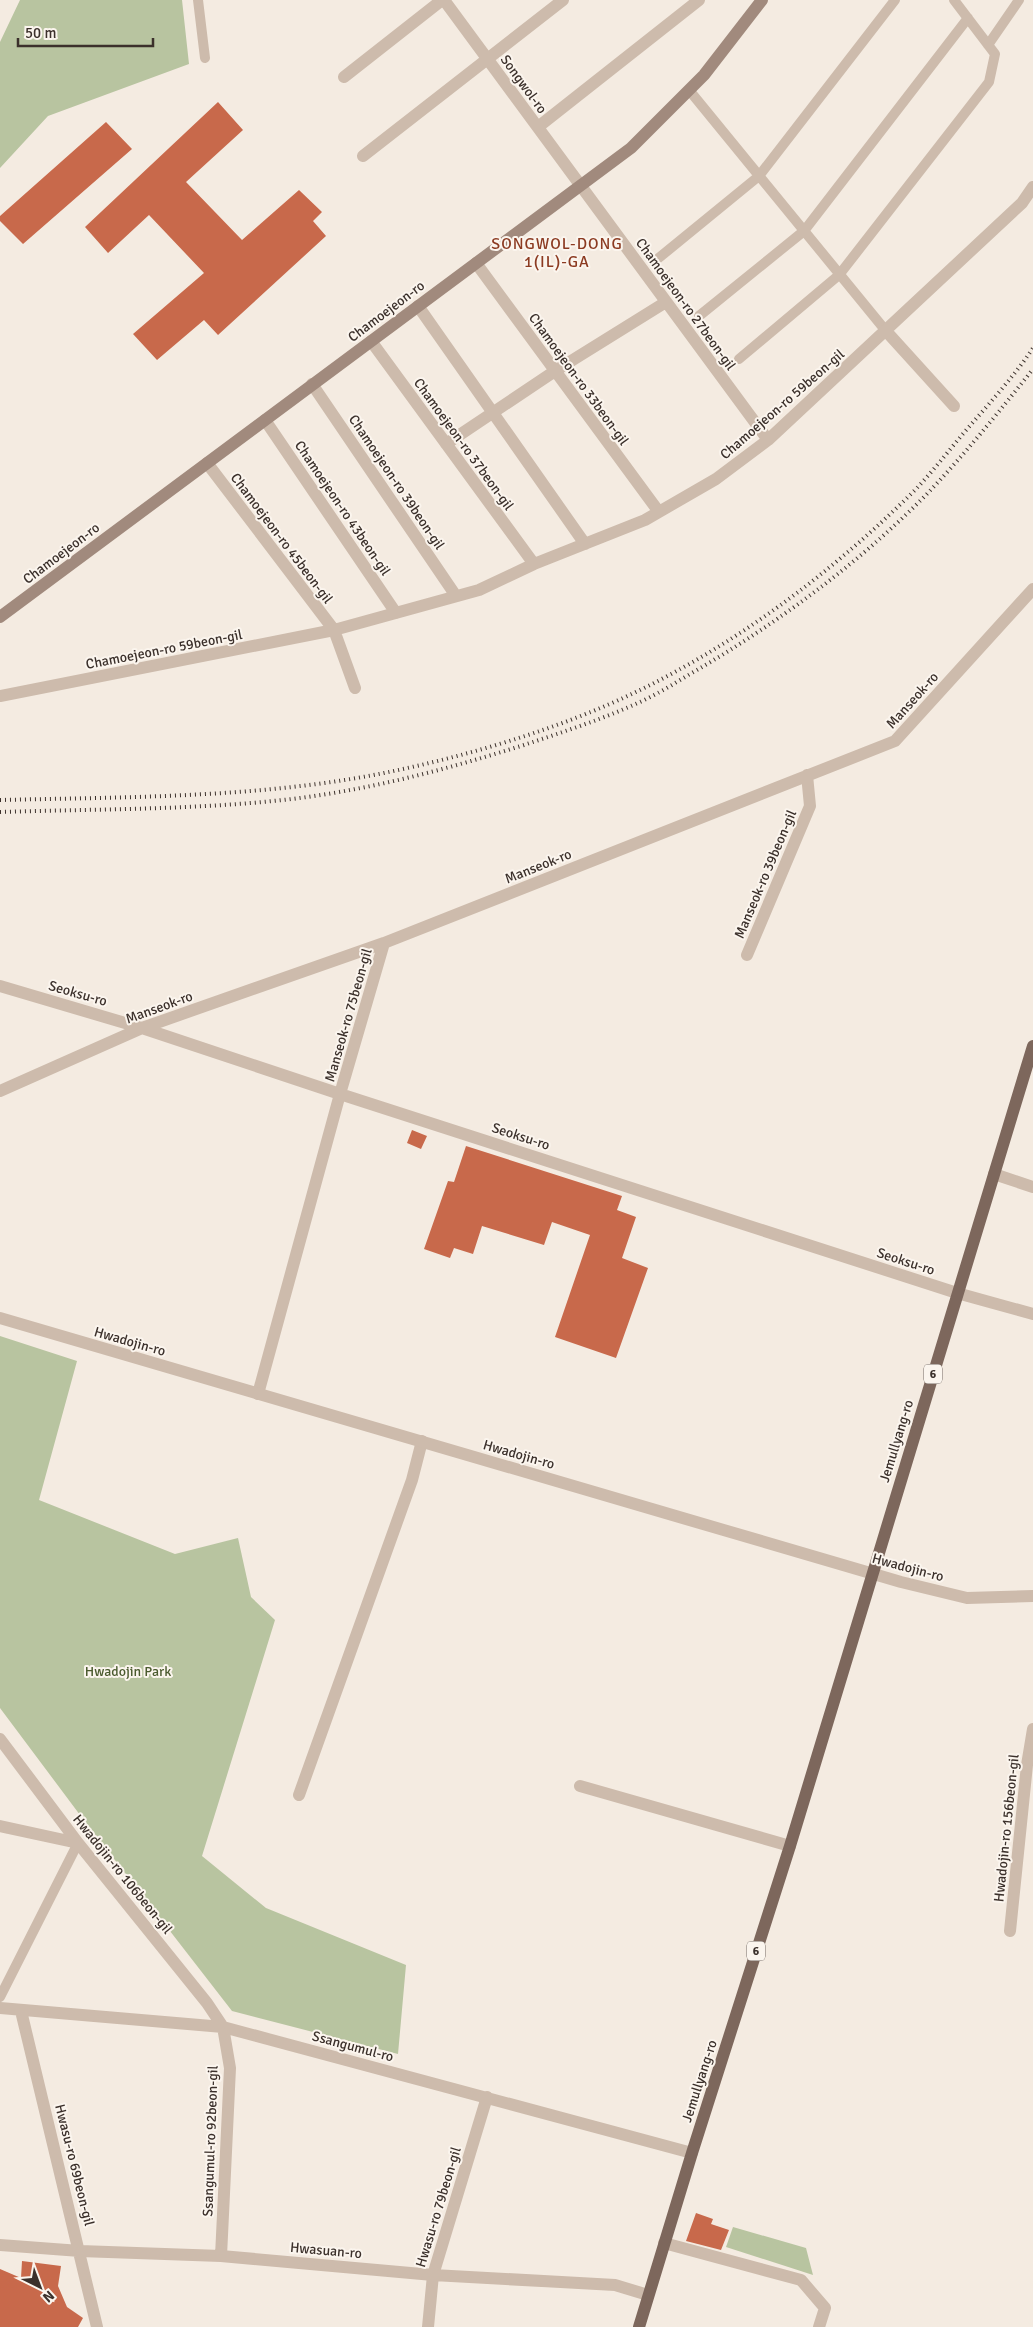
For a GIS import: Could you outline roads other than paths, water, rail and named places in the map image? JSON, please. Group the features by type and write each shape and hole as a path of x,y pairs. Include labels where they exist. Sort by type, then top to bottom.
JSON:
{"main road":[{"name":"Chamoejeon-ro","path":"0,617 631,148 704,75 762,0"},
{"name":"Jemullyang-ro","path":"639,2327 664,2242 790,1846 1033,1046"}],"street":[{"name":"Songwol-ro","path":"443,0 580,185"},
{"path":"344,77 443,0"},
{"path":"363,156 563,0"},
{"path":"538,128 699,0"},
{"name":"Chamoejeon-ro 27beon-gil","path":"580,185 768,440"},
{"name":"Chamoejeon-ro 59beon-gil","path":"0,696 334,630 480,590 534,564 645,520 716,479 768,440 1022,203 1033,187"},
{"name":"Chamoejeon-ro 33beon-gil","path":"476,263 658,512"},
{"path":"446,444 556,371 666,302"},
{"path":"418,306 491,413 585,544"},
{"path":"886,331 954,406"},
{"name":"Chamoejeon-ro 37beon-gil","path":"371,341 534,564"},
{"name":"Chamoejeon-ro 39beon-gil","path":"312,384 456,596"},
{"name":"Chamoejeon-ro 43beon-gil","path":"265,420 396,613"},
{"name":"Chamoejeon-ro 45beon-gil","path":"207,463 334,630"},
{"name":"Manseok-ro","path":"0,1091 142,1028 384,944 895,741 1033,589"},
{"path":"334,630 355,688"},
{"name":"Manseok-ro 39beon-gil","path":"748,955 810,806 807,775"},
{"name":"Manseok-ro 75beon-gil","path":"258,1394 340,1094 384,944"},
{"name":"Seoksu-ro","path":"0,986 142,1028 340,1094 957,1293 1033,1314"},
{"path":"994,1174 1033,1187"},
{"name":"Hwadojin-ro","path":"0,1318 872,1574 967,1598 1033,1596"},
{"path":"299,1795 412,1480 422,1442"},
{"name":"Hwadojin-ro 156beon-gil","path":"1010,1931 1033,1729"},
{"name":"Hwadojin-ro 106beon-gil","path":"0,1739 78,1843 207,2003 223,2027"},
{"path":"580,1786 790,1846"},
{"path":"0,1826 78,1843"},
{"name":"Ssangumul-ro","path":"0,2008 223,2027 487,2096 692,2153"},
{"name":"Hwasu-ro 69beon-gil","path":"21,2011 98,2327"},
{"name":"Ssangumul-ro 92beon-gil","path":"221,2256 230,2068 223,2027"},
{"name":"Hwasu-ro 79beon-gil","path":"428,2327 433,2275 487,2096"},
{"path":"664,2242 801,2280 825,2308 819,2327"},
{"name":"Hwasuan-ro","path":"0,2245 80,2251 221,2256 433,2275 615,2285 648,2295"}],"lane":[{"path":"198,0 205,58"},
{"path":"654,261 759,176 895,0"},
{"path":"739,359 840,274 989,82 996,54 954,0"},
{"path":"988,44 1019,0"},
{"path":"699,316 804,231 968,18"},
{"path":"689,90 886,331"},
{"path":"0,1998 78,1843"}],"railway":[{"path":"0,800 193,795 241,792 337,781 416,766 514,740 609,704 638,691 714,650 785,602 853,548 922,483 1008,381 1033,348"},
{"path":"0,812 212,806 314,796 435,771 524,745 626,708 662,691 758,632 846,568 926,495 981,433 1033,369"}],"district":[{"name":"SONGWOL-DONG 1(IL)-GA","path":"557,252"}],"park label":[{"name":"Hwadojin Park","path":"128,1671"}]}
